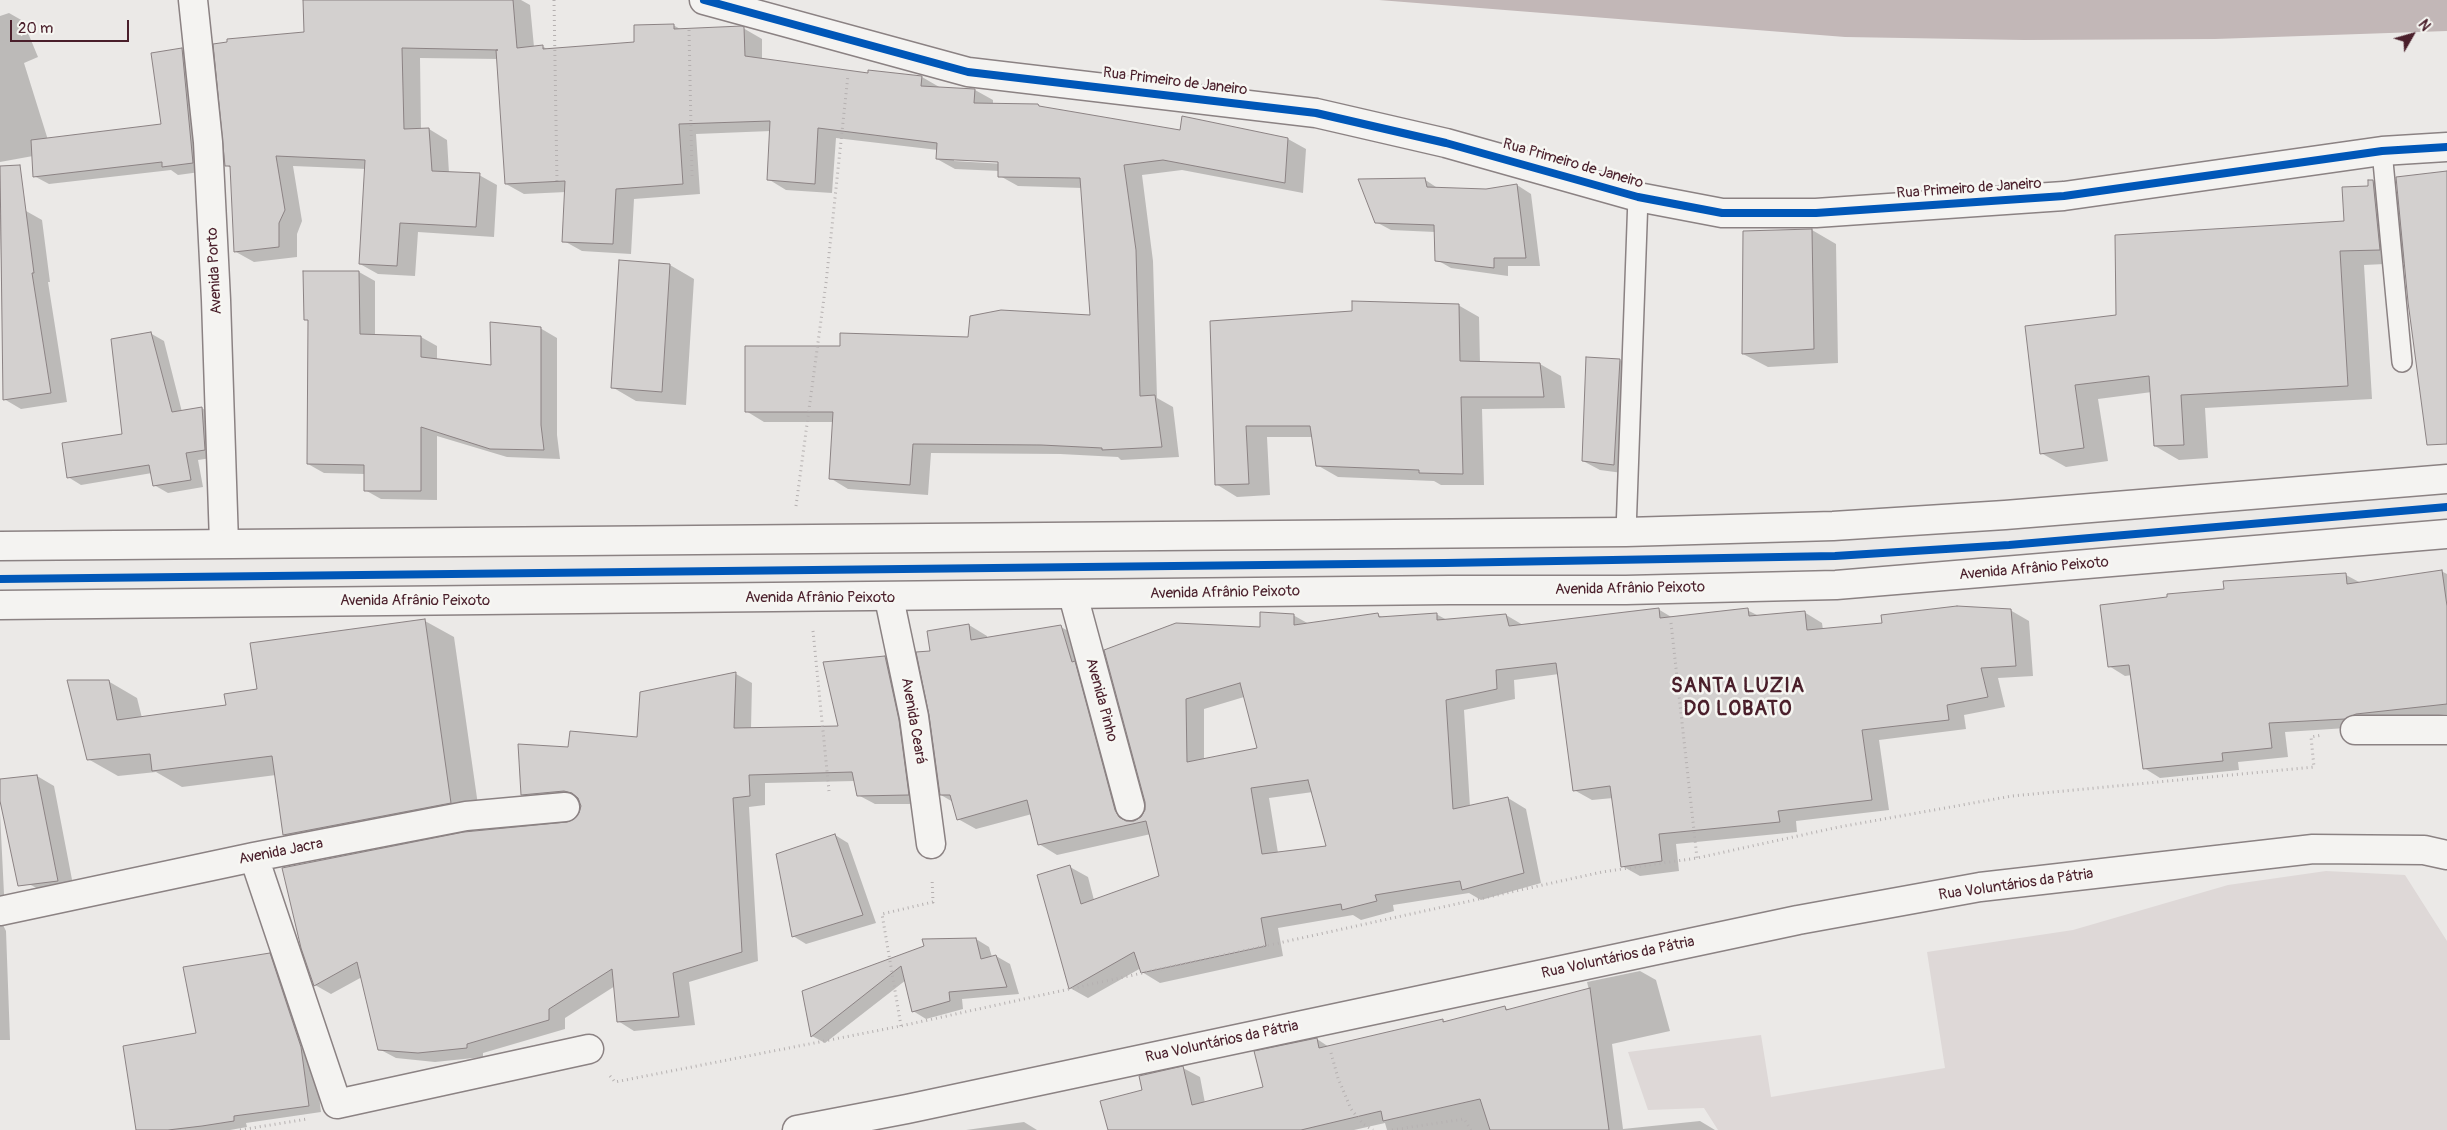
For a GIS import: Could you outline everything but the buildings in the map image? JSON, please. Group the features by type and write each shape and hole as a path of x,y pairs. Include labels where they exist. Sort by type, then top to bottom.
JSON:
{"street":[{"name":"Avenida Porto","path":"193,0 208,142 216,300 224,543"},
{"name":"Rua Primeiro de Janeiro","path":"704,0 968,72 1316,113 1446,143 1638,197 1722,213 1816,213 2064,196 2382,151 2447,147"},
{"path":"0,546 1626,532 1833,526 2005,515 2447,478"},
{"name":"Avenida Afrânio Peixoto","path":"0,606 889,598 1836,586 2447,534"},
{"name":"Avenida Pinho","path":"1073,595 1130,806"},
{"name":"Avenida Ceará","path":"889,598 914,717 931,844"},
{"path":"2355,730 2447,730"},
{"name":"Avenida Jacra","path":"0,911 254,857 466,816 564,807"},
{"name":"Rua Voluntários da Pátria","path":"797,1130 908,1119 1322,1021 1798,920 1980,887 2313,849 2424,850 2447,855"},
{"path":"254,857 337,1104 589,1049"}],"lane":[{"path":"2382,151 2402,362"},
{"path":"1626,532 1638,197"}],"path":[{"path":"554,0 557,183"},
{"path":"689,29 692,176"},
{"path":"791,540 826,283 852,40"},
{"path":"1665,589 1670,616 1697,858"},
{"path":"809,598 829,791"},
{"path":"589,1049 615,1082 901,1026 1267,948 1337,930 1602,872 1697,858 1840,827 2012,796 2314,767 2311,737 2355,730"},
{"path":"901,1026 882,914 933,902 931,844"},
{"path":"1322,1021 1338,1078 1351,1109 1363,1124 1373,1130"},
{"path":"240,1130 312,1118"},
{"path":"1392,1130 1464,1119 1471,1130"}],"shaded area":[{"path":"1379,0 2447,0 2447,31 2215,39 2024,40 1845,37"},
{"path":"2326,871 2405,875 2447,941 2447,1130 1718,1130 1704,1108 1648,1110 1628,1052 1761,1035 1771,1097 1945,1068 1927,952 2073,930 2228,885"}],"cycle path":[{"path":"704,0 968,72 1316,113 1446,143 1638,197 1722,213 1816,213 2064,196 2382,151 2447,147"},
{"path":"0,579 1445,563 1835,556 2009,545 2447,507"}],"district":[{"name":"SANTA LUZIA DO LOBATO","path":"1738,698"}]}
